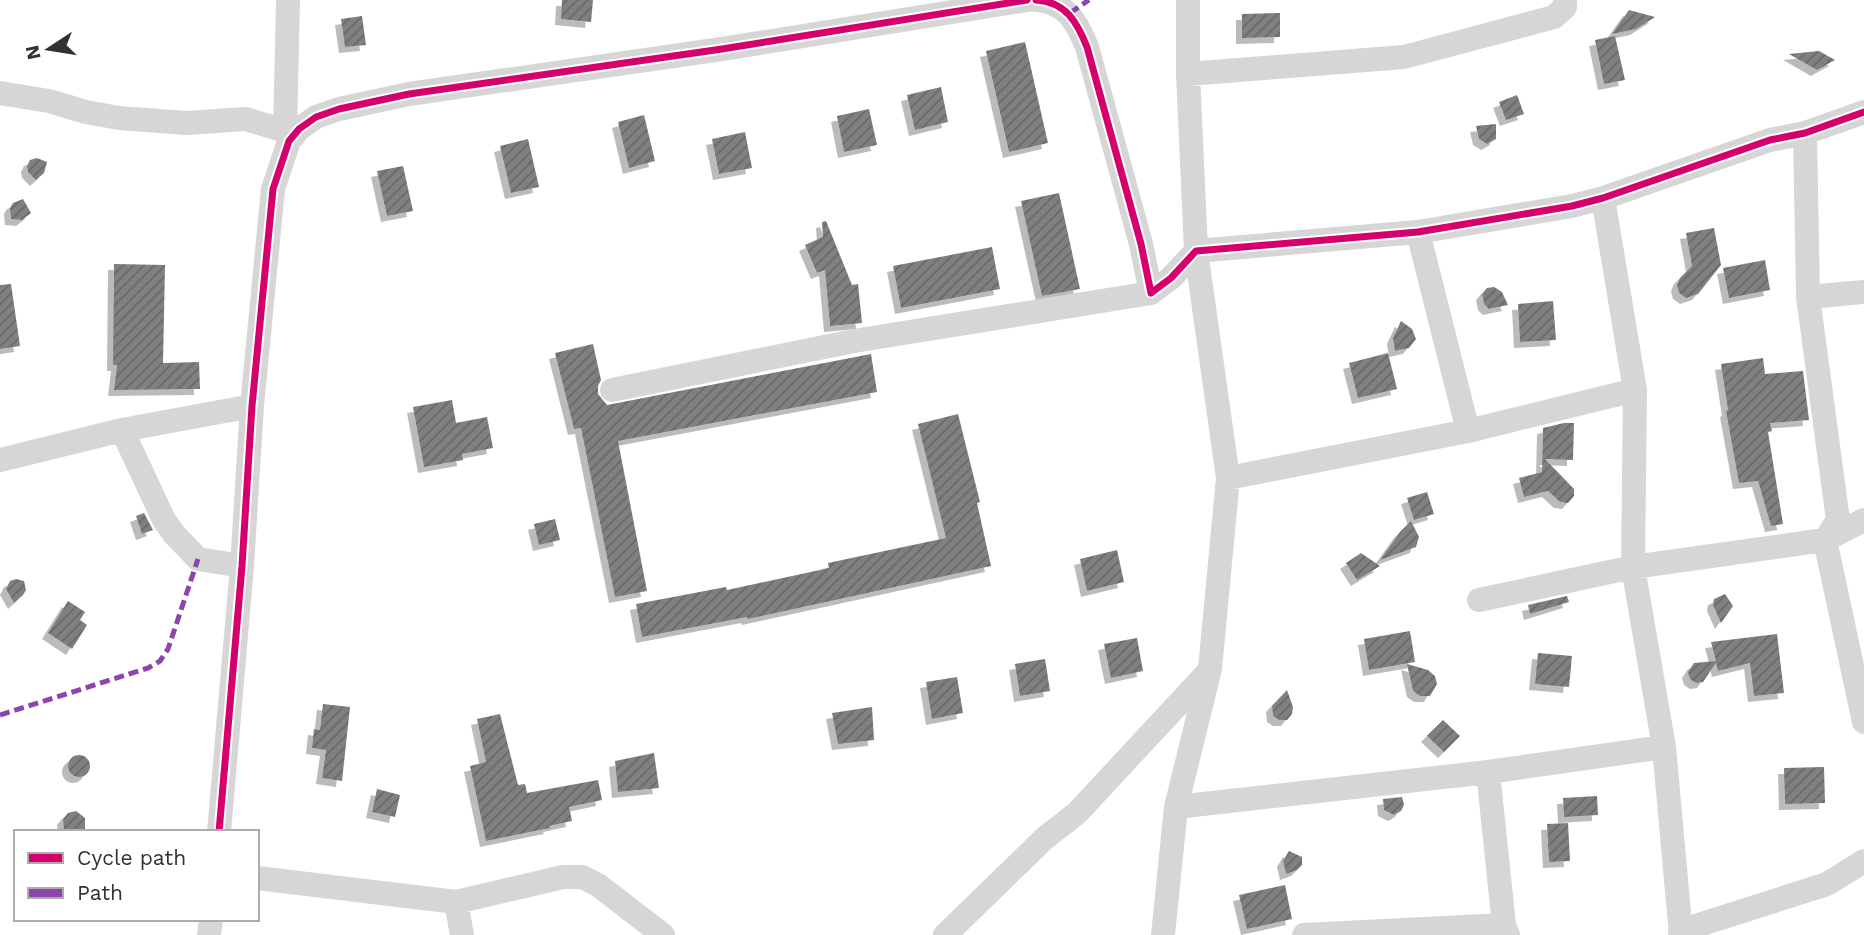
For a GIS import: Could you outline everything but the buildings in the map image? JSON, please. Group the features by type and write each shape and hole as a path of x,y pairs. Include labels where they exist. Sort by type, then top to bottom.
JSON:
{"street":[{"path":"219,830 242,566 252,406 273,189 287,136 288,0"},
{"path":"287,136 316,117 409,93 909,10 1027,0"},
{"path":"1036,0 1057,5 1070,13 1079,26 1141,244 1151,293"},
{"path":"1164,935 1176,807 1210,669 1228,478 1196,251 1188,74 1188,0"},
{"path":"1188,74 1404,57 1554,17 1565,7 1565,0"},
{"path":"0,93 49,101 119,118 186,122 246,119 287,136"},
{"path":"612,390 854,341 1151,293 1171,278 1196,251 1418,232 1572,206 1603,198 1770,140 1805,133 1864,112"},
{"path":"1805,133 1808,297 1838,520 1825,540 1864,722"},
{"path":"1603,198 1635,390 1633,567 1664,747 1680,933 1827,884 1864,862"},
{"path":"1418,232 1468,431"},
{"path":"1808,297 1864,292"},
{"path":"1228,478 1468,431 1635,390"},
{"path":"0,460 122,430 252,406"},
{"path":"122,430 164,520 174,534 198,559 242,566"},
{"path":"1479,600 1633,567 1825,540 1864,520"},
{"path":"945,935 1045,838 1077,813 1210,669"},
{"path":"1176,807 1488,772 1664,747"},
{"path":"1304,935 1506,930 1488,772"},
{"path":"259,878 456,902 563,877 582,877 598,885 663,935"},
{"path":"456,902 462,935"}],"marked path":[{"path":"1070,13 1089,0"},
{"path":"0,715 148,668 160,661 168,649 198,559"}],"cycle path":[{"path":"219,830 242,566 252,406 273,189 289,141 299,129 316,117 339,109 409,94 722,49 1027,0"},
{"path":"1036,0 1063,9 1079,29 1087,47 1141,244 1151,293 1171,278 1196,251 1418,232 1572,206 1603,198 1770,140 1805,133 1864,112"}]}
